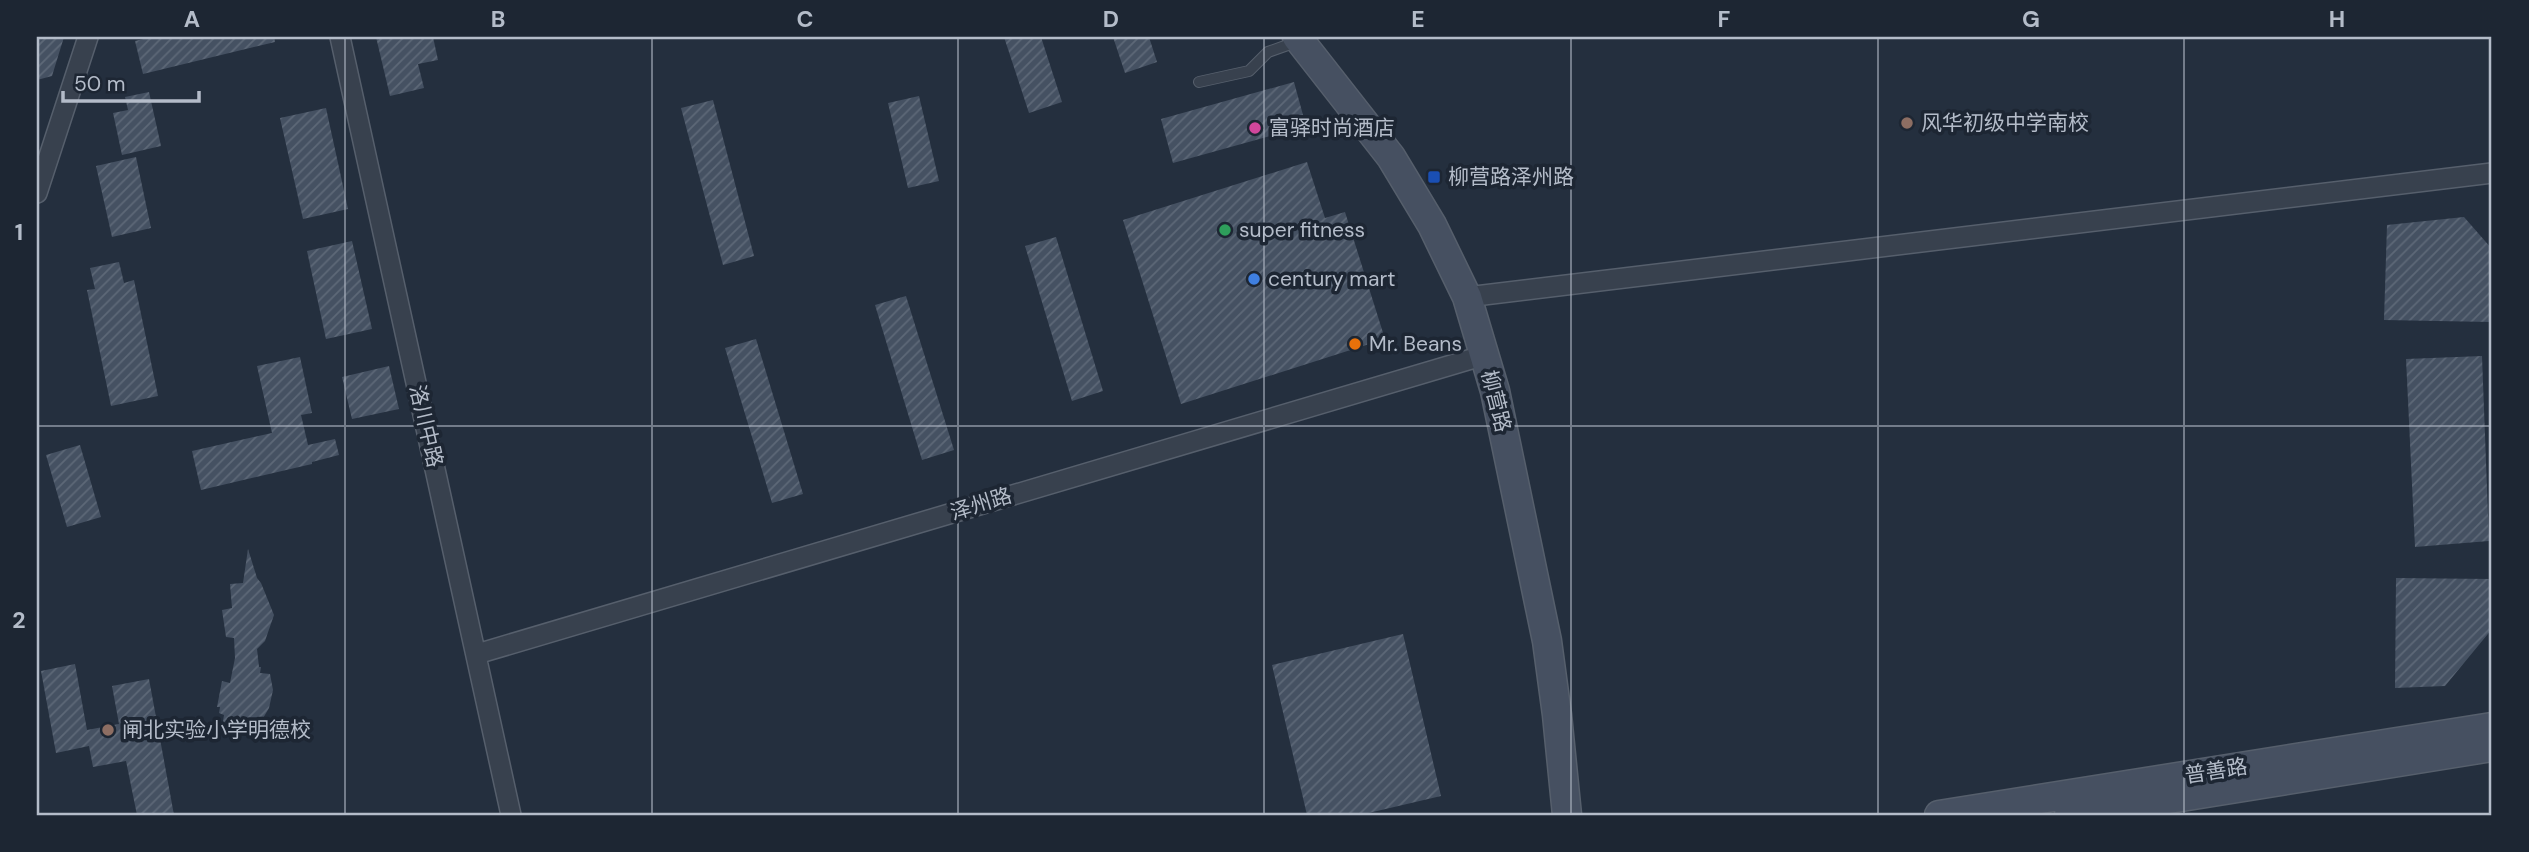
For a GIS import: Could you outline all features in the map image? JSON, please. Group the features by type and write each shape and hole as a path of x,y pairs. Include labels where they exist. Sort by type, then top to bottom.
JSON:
{"main road":[{"name":"柳营路","path":"1298,38 1391,157 1432,225 1467,298 1485,355 1506,439 1547,641 1567,815"},
{"name":"普善路","path":"2058,809 2492,727"},
{"name":"普善路","path":"1939,815 2058,809 2492,747"}],"street":[{"path":"37,193 88,37"},
{"name":"洛川中路","path":"340,37 511,815"},
{"path":"1467,298 2492,173"},
{"name":"泽州路","path":"477,654 1485,355"}],"lane":[{"path":"1199,82 1249,71 1268,52 1298,38"}],"building":[{"path":"37,37 64,37 52,76 37,80"},
{"path":"152,37 274,37 275,42 143,74 135,41"},
{"path":"376,37 433,37 438,60 418,64 424,88 390,96"},
{"path":"1004,37 1041,37 1062,102 1029,113"},
{"path":"1113,37 1149,37 1157,62 1125,73"},
{"path":"1294,82 1306,126 1173,163 1161,119"},
{"path":"149,92 161,146 122,155 113,113 128,110 125,97"},
{"path":"919,96 939,181 908,188 888,103"},
{"path":"713,100 754,256 723,265 681,108"},
{"path":"326,108 348,209 303,219 280,118"},
{"path":"136,157 151,228 112,237 96,166"},
{"name":"century mart","path":"1307,162 1325,218 1345,212 1385,339 1181,404 1123,220"},
{"path":"2464,217 2492,249 2490,322 2384,320 2387,225"},
{"path":"1056,237 1103,391 1072,401 1025,246"},
{"path":"352,241 372,329 326,339 307,251"},
{"path":"119,262 124,283 134,280 158,396 111,406 87,290 95,289 90,268"},
{"path":"906,296 954,450 922,460 875,305"},
{"path":"756,339 803,494 772,503 725,348"},
{"path":"2482,356 2489,541 2415,547 2406,359"},
{"path":"300,357 312,413 301,415 308,445 335,439 339,455 201,490 192,451 272,433 257,366"},
{"path":"389,366 399,409 352,419 342,377"},
{"path":"80,445 101,517 67,527 46,455"},
{"path":"248,549 257,578 274,615 265,641 257,649 260,673 270,674 273,690 269,708 262,720 251,718 248,735 222,727 224,715 219,713 220,707 217,707 222,681 230,683 235,658 234,638 226,637 222,610 232,608 230,584 243,583"},
{"path":"2396,578 2492,579 2492,629 2445,686 2395,688"},
{"path":"1403,634 1441,796 1360,815 1307,815 1272,665"},
{"path":"75,664 87,730 119,724 112,686 149,679 174,815 137,815 126,761 93,767 89,746 56,753 41,671"}],"place":[{"name":"风华初级中学南校","path":"1907,123"},
{"name":"富驿时尚酒店","path":"1255,128"},
{"name":"柳营路泽州路","path":"1434,177"},
{"name":"super fitness","path":"1225,230"},
{"name":"century mart","path":"1254,279"},
{"name":"Mr. Beans","path":"1355,344"},
{"name":"闸北实验小学明德校","path":"108,730"}]}
